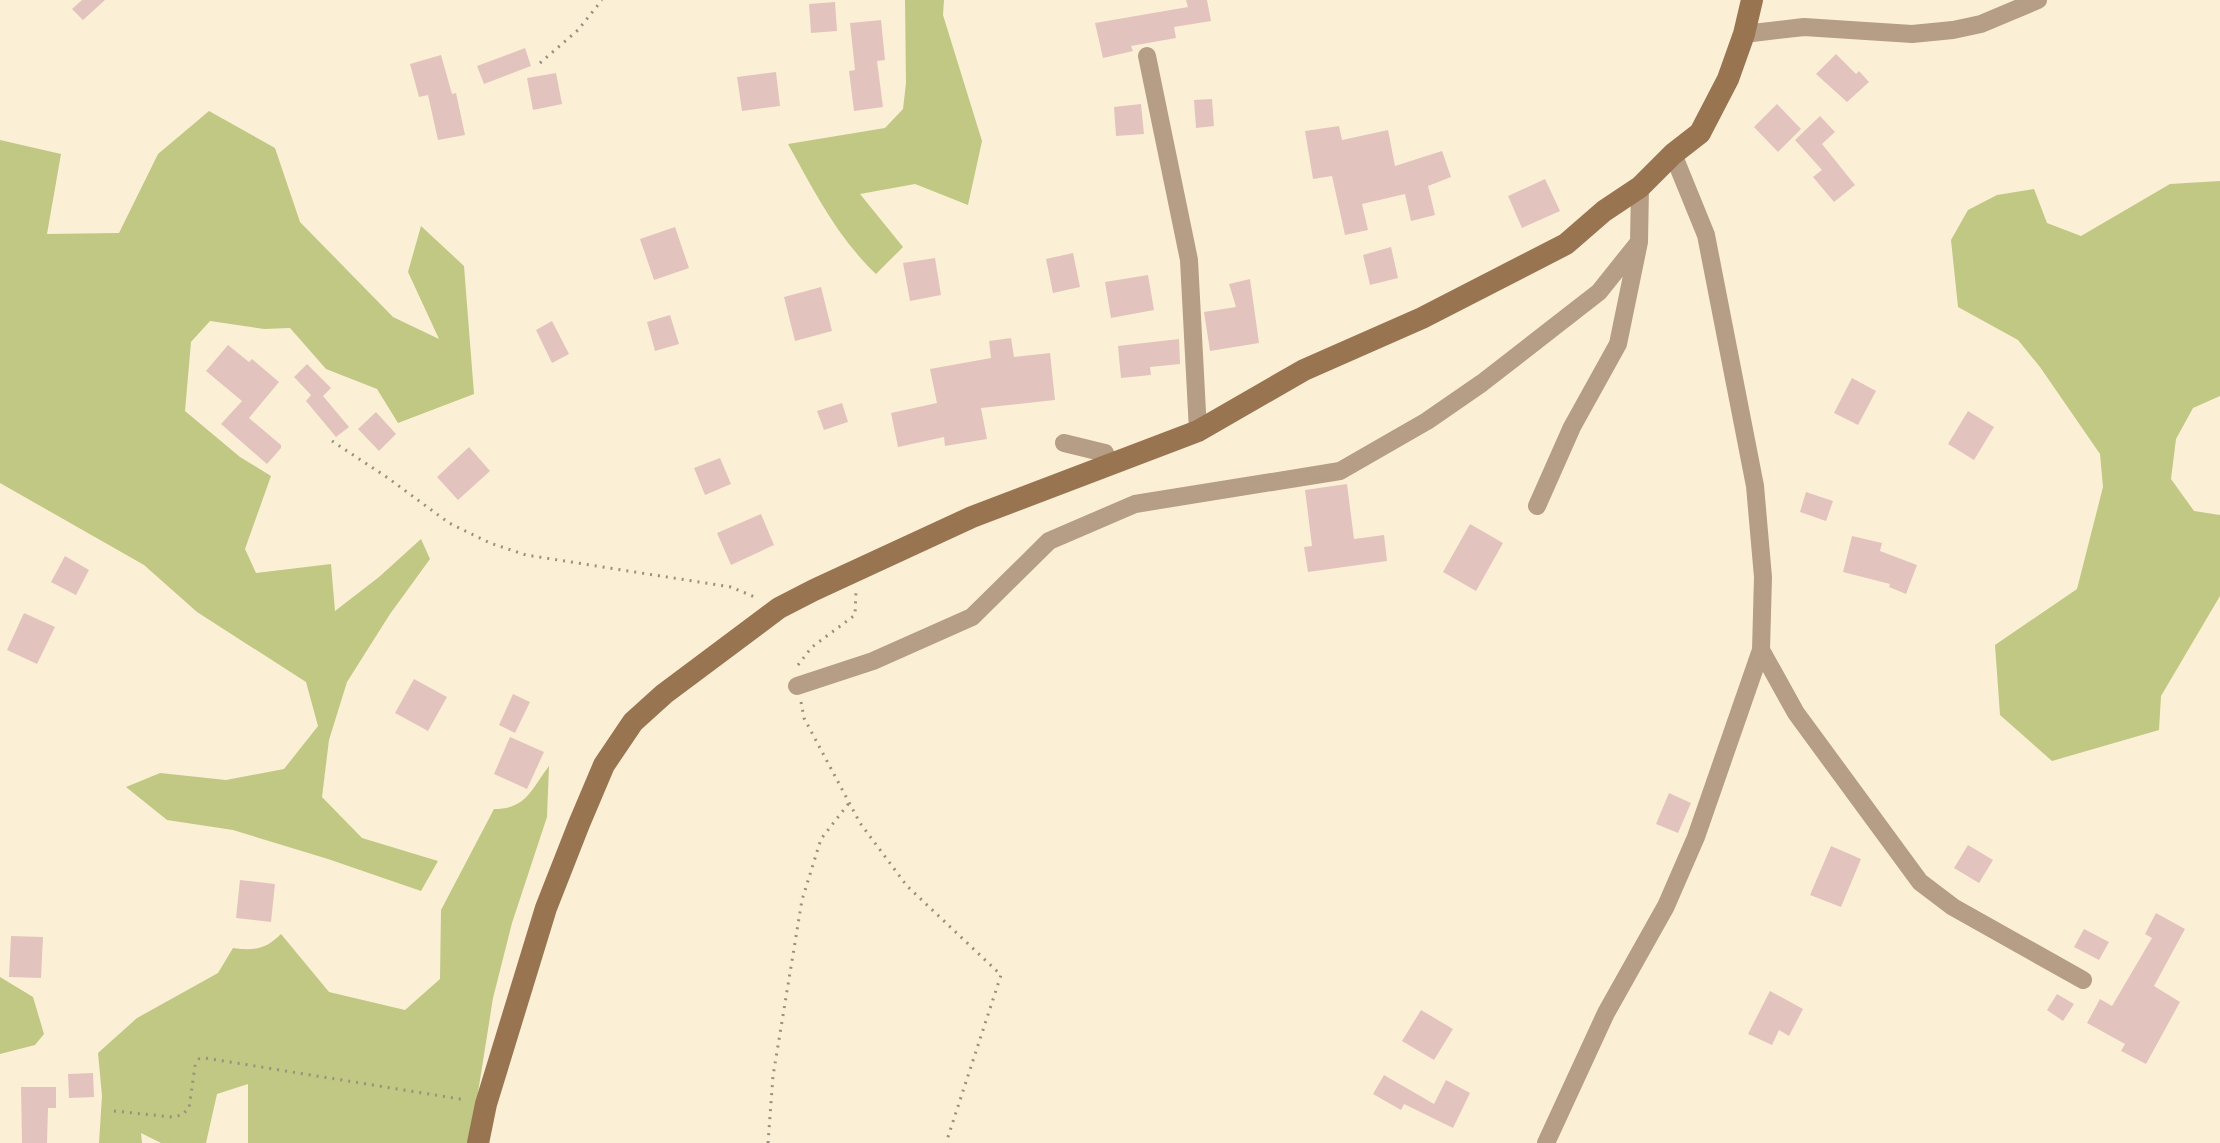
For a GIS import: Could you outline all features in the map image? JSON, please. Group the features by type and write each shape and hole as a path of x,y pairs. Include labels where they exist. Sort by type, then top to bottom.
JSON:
{"main road":[{"path":"478,1143 486,1104 546,908 604,765 633,722 664,694 779,608 972,517 1198,431 1304,370 1422,318 1566,244 1604,211 1640,187 1673,154 1700,133 1728,79 1752,0"}],"street":[{"path":"1744,34 1804,27 1912,34 1953,30 1981,24 2038,0"},
{"path":"1147,56 1189,260 1198,431"},
{"path":"1546,1143 1606,1013 1666,906 1696,837 1761,650 1763,577 1755,486 1706,235 1673,154"},
{"path":"1537,506 1572,427 1618,344 1639,242 1640,187"},
{"path":"797,686 873,661 972,617 1049,541 1135,504 1340,471 1427,421 1482,383 1599,292 1639,242"},
{"path":"1064,443 1105,453 1109,466"},
{"path":"1761,650 1796,713 1920,882 1953,907 2083,980"}],"path":[{"path":"540,63 578,30 602,0"},
{"path":"332,441 449,523 490,543 526,555 731,587 779,608"},
{"path":"856,570 855,615 812,647 793,671 804,718 860,823 907,886 1001,975 946,1143"},
{"path":"768,1143 779,1035 802,900 821,839 849,803"},
{"path":"114,1111 172,1117 182,1115 189,1108 195,1066 199,1059 205,1058 486,1104"}],"green space":[{"path":"905,0 944,0 943,15 982,141 968,205 915,184 860,194 903,247 876,274 838,229 788,144 885,128 903,109 906,83"},
{"path":"209,111 275,148 300,222 393,317 439,339 408,272 421,226 464,266 474,394 398,423 377,389 326,369 290,328 264,329 210,321 191,342 185,411 240,457 271,476 245,549 256,573 331,564 335,611 421,539 430,559 347,682 329,740 322,797 362,838 438,861 421,891 233,830 167,820 126,787 160,773 226,780 284,769 318,726 306,682 197,612 144,565 0,483 0,140 61,154 47,234 119,233 158,154"},
{"path":"2220,181 2220,396 2193,408 2176,439 2171,479 2194,511 2220,515 2220,596 2161,696 2159,730 2052,761 2000,715 1995,645 2077,589 2103,487 2100,454 2018,340 1958,307 1951,240 1968,210 1997,195 2034,189 2047,223 2081,236 2170,184"},
{"path":"549,766 547,817 512,923 493,998 470,1143 248,1143 248,1084 217,1094 206,1143 161,1143 141,1133 142,1143 99,1143 102,1096 98,1053 137,1018 218,973 233,948 260,948 281,934 329,992 405,1010 440,979 441,910 494,809 521,802"},
{"path":"0,977 33,997 44,1034 35,1045 0,1054"}],"building":[{"path":"82,0 105,0 83,20 72,9"},
{"path":"1186,0 1207,0 1211,21 1174,27 1176,38 1131,46 1133,51 1103,58 1095,23 1188,7"},
{"path":"835,2 837,31 811,33 809,4"},
{"path":"881,20 885,60 877,61 883,107 854,111 849,71 855,70 850,23"},
{"path":"525,48 531,66 484,84 477,66"},
{"path":"1836,54 1869,82 1847,102 1816,74"},
{"path":"441,55 452,94 456,93 465,135 438,140 428,95 419,97 410,64"},
{"path":"776,72 780,106 742,111 737,77"},
{"path":"556,73 562,104 533,110 527,78"},
{"path":"1212,99 1214,126 1196,128 1194,100"},
{"path":"1141,104 1144,134 1116,136 1114,107"},
{"path":"1777,104 1801,129 1778,152 1754,127"},
{"path":"1820,116 1835,132 1822,144 1855,185 1834,202 1813,177 1822,170 1795,140"},
{"path":"1339,126 1342,140 1388,130 1395,166 1442,151 1451,177 1428,186 1435,215 1411,221 1405,194 1362,204 1368,230 1345,235 1332,176 1313,179 1305,131"},
{"path":"1545,179 1560,211 1522,228 1508,196"},
{"path":"675,227 689,268 654,280 640,239"},
{"path":"1391,247 1398,278 1370,285 1363,255"},
{"path":"1073,253 1080,287 1053,293 1046,259"},
{"path":"935,258 941,295 910,301 903,263"},
{"path":"1148,275 1154,310 1111,318 1105,282"},
{"path":"1250,279 1259,343 1210,351 1204,312 1236,307 1229,284"},
{"path":"821,287 832,331 795,341 784,297"},
{"path":"670,315 679,344 655,351 647,322"},
{"path":"552,321 569,354 552,363 536,330"},
{"path":"1011,338 1014,357 1050,353 1055,400 981,408 987,439 945,446 944,437 898,447 891,413 937,403 930,369 991,358 989,341"},
{"path":"1179,339 1180,364 1150,367 1151,375 1121,378 1118,346"},
{"path":"228,345 249,362 252,359 279,382 249,418 281,445 267,464 221,424 242,401 206,371"},
{"path":"307,364 331,388 323,396 349,427 336,437 306,401 311,395 294,377"},
{"path":"1852,378 1876,391 1858,425 1834,413"},
{"path":"842,403 848,422 824,430 817,411"},
{"path":"1968,411 1994,427 1974,460 1948,444"},
{"path":"376,412 396,434 379,451 358,429"},
{"path":"469,447 490,471 458,500 437,477"},
{"path":"720,458 731,484 705,495 694,468"},
{"path":"1347,484 1354,539 1384,535 1387,561 1308,572 1304,547 1312,546 1305,490"},
{"path":"1806,492 1833,501 1826,521 1800,512"},
{"path":"761,514 774,545 731,565 717,533"},
{"path":"1470,524 1503,543 1476,591 1443,572"},
{"path":"1852,536 1882,543 1880,551 1917,565 1906,594 1889,587 1890,584 1843,572"},
{"path":"65,556 89,570 76,595 51,582"},
{"path":"24,613 55,627 37,664 7,650"},
{"path":"414,679 447,697 428,731 395,713"},
{"path":"513,694 530,702 515,733 499,725"},
{"path":"510,737 544,752 527,789 494,774"},
{"path":"1669,793 1691,803 1678,833 1656,824"},
{"path":"1968,845 1993,860 1979,883 1954,868"},
{"path":"1831,846 1861,859 1841,907 1810,895"},
{"path":"240,880 275,884 271,922 236,918"},
{"path":"2156,913 2185,929 2154,986 2180,1002 2146,1064 2121,1051 2125,1044 2087,1023 2100,999 2112,1006 2152,938 2145,934"},
{"path":"2084,929 2109,942 2099,960 2074,947"},
{"path":"11,936 43,937 41,978 9,977"},
{"path":"1770,991 1803,1009 1789,1036 1779,1030 1772,1045 1748,1034"},
{"path":"2057,994 2074,1004 2063,1021 2047,1010"},
{"path":"1421,1010 1453,1029 1434,1060 1402,1041"},
{"path":"93,1073 94,1097 69,1098 68,1074"},
{"path":"1384,1075 1434,1104 1446,1080 1470,1093 1453,1128 1404,1104 1401,1110 1373,1094"},
{"path":"21,1087 56,1087 56,1108 48,1108 47,1143 22,1143"}]}
